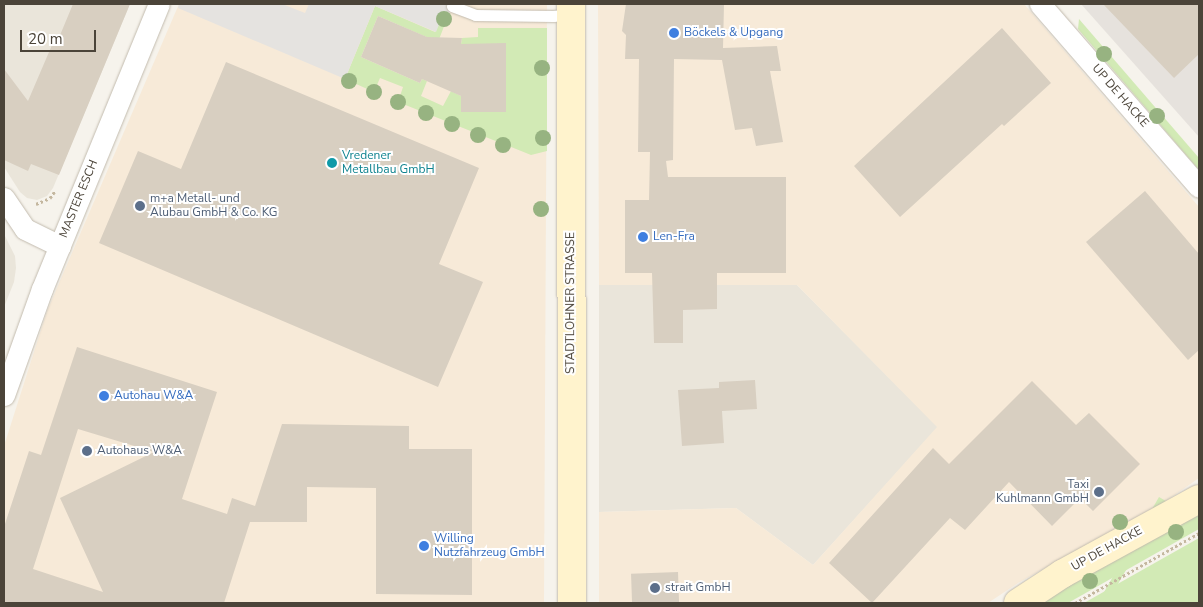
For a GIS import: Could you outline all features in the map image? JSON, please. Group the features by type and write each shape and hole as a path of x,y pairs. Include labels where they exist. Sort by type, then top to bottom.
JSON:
{"street":[{"name":"MASTER ESCH","path":"4,395 60,246 159,4"},
{"name":"UP DE HACKE","path":"1040,4 1199,188"},
{"name":"STADTLOHNER STRASSE","path":"571,9 572,603"},
{"path":"4,198 25,230 60,246"},
{"name":"UP DE HACKE","path":"1018,603 1062,574 1199,499"}],"lane":[{"path":"452,6 474,15 553,16 571,9"}],"path":[{"path":"33,204 50,198 59,183"},
{"path":"1075,603 1199,533"}],"shaded area":[{"path":"4,4 130,4 53,188 47,196 37,200 27,198 20,192 4,167"},
{"path":"179,4 547,4 544,603 4,603 4,446 47,311"},
{"path":"179,4 282,4 305,13 309,4 453,4 448,16 443,15 436,32 375,6 345,79 178,8"},
{"path":"598,4 1024,4 1199,207 1199,478 1166,501 1018,583 988,603 599,603 599,512 736,508 813,565 937,427 797,285 599,285"},
{"path":"1081,4 1199,4 1199,137"},
{"path":"4,234 15,256 16,268 14,282 4,307"},
{"path":"599,285 797,285 938,427 813,565 736,508 599,512"}],"green space":[{"path":"375,6 435,32 443,14 448,16 438,42 378,16 361,57 420,83 422,79 427,81 421,96 443,106 451,91 461,96 462,112 506,112 506,44 461,44 462,38 478,37 478,28 547,28 547,151 531,155 398,102 403,87 380,78 374,92 345,79"},
{"path":"1079,19 1199,158 1199,170 1078,29"},
{"path":"1159,497 1166,501 1108,601 1102,597"},
{"path":"1199,511 1199,529 1068,603 1038,603"},
{"path":"1199,538 1199,603 1084,603 1121,582"}],"building":[{"path":"73,4 130,4 59,175 31,164 28,171 4,160 4,69 28,101 55,38 58,40"},
{"path":"626,4 724,4 723,48 777,46 781,71 770,71 783,142 756,146 752,128 735,130 722,60 674,59 673,160 666,161 668,177 786,177 786,273 717,273 717,309 683,310 683,343 654,343 652,273 625,273 625,200 649,200 650,152 638,152 639,59 625,59 626,35 622,31"},
{"path":"1103,4 1199,4 1199,54 1174,78"},
{"path":"378,16 427,37 462,38 461,44 506,43 506,112 461,112 461,96 422,79 420,83 361,57"},
{"path":"1002,28 1051,83 1004,126 1002,124 900,217 854,166"},
{"path":"226,62 479,168 439,264 483,282 438,387 99,243 138,151 181,169"},
{"path":"1145,191 1199,254 1199,350 1188,360 1086,242"},
{"path":"77,347 217,392 182,499 227,514 232,498 255,506 282,424 409,426 409,449 472,449 472,595 376,594 376,488 307,487 307,522 250,522 224,603 4,603 4,527 29,451 41,455","holes":["78,429 154,452 60,498 103,592 33,569"]},
{"path":"755,380 757,409 722,411 724,443 682,446 678,390 719,388 719,382"},
{"path":"1032,381 1076,425 1089,413 1140,464 1093,511 1080,498 1052,526 1009,482 965,530 950,518 872,603 829,563 933,448 949,464"},
{"name":"strait GmbH","path":"678,572 679,603 632,603 631,574"}],"place":[{"name":"Böckels & Upgang","path":"674,33"},
{"name":"Vredener Metallbau GmbH","path":"332,163"},
{"name":"m+a Metall- und Alubau GmbH & Co. KG","path":"140,206"},
{"name":"Len-Fra","path":"643,237"},
{"name":"Autohau W&A","path":"104,396"},
{"name":"Autohaus W&A","path":"87,451"},
{"name":"Taxi Kuhlmann GmbH","path":"1099,492"},
{"name":"Willing Nutzfahrzeug GmbH","path":"424,546"},
{"name":"strait GmbH","path":"655,588"}]}
